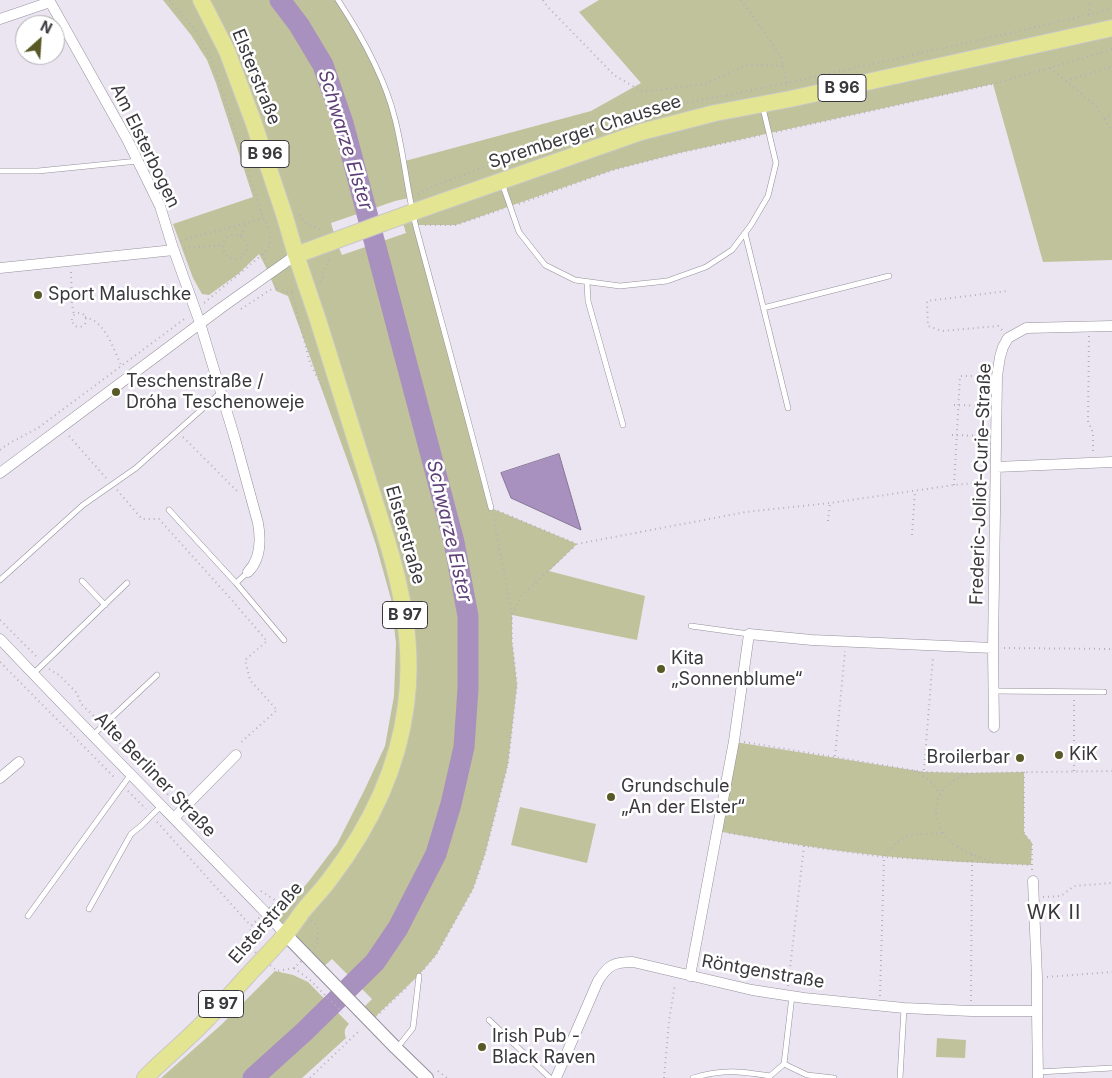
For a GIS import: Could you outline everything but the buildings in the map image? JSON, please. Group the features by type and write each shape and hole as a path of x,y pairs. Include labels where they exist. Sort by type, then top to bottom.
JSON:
{"main road":[{"name":"Elsterstraße","path":"145,1078 208,1018 286,934 330,879 360,836 380,795 398,746 406,704 408,680 404,611 395,567 318,320 253,121 227,51 201,0"},
{"name":"Spremberger Chaussee","path":"331,242 640,132 714,113 762,105 1112,28"},
{"name":"B 96","path":"296,255 331,242"}],"street":[{"path":"0,19 49,1"},
{"name":"Am Elsterbogen","path":"49,1 79,52 160,206 200,323 254,508 259,532 259,547 255,564 248,572"},
{"path":"0,268 173,247"},
{"path":"0,473 200,323 296,255"},
{"path":"1008,338 1026,328 1112,326"},
{"name":"Frederic-Joliot-Curie-Straße","path":"994,727 993,648 997,376 1000,357 1008,338"},
{"path":"996,467 1112,462"},
{"path":"690,976 734,741 749,634 846,642 993,648"},
{"name":"Alte Berliner Straße","path":"0,639 286,934"},
{"path":"174,818 236,755"},
{"path":"0,778 19,762"},
{"path":"1033,881 1038,1075"},
{"path":"286,934 427,1078"},
{"name":"Röntgenstraße","path":"556,1078 598,981 605,970 614,964 624,962 633,962 752,990 789,996 904,1008 1037,1011"}],"lane":[{"path":"338,0 368,52 384,86 395,117 413,212 491,508"},
{"path":"501,180 519,232 545,265 575,280 587,282 620,286 667,282 706,267 732,250 751,225 768,196 776,163 762,105"},
{"path":"0,171 38,171 138,161"},
{"path":"745,233 788,408"},
{"path":"763,308 889,276"},
{"path":"587,282 588,301 624,425"},
{"path":"0,580 83,505 136,468 221,392"},
{"path":"169,510 236,583 284,640"},
{"path":"236,583 248,572"},
{"path":"82,581 105,605"},
{"path":"33,674 127,583"},
{"path":"691,626 749,634"},
{"path":"93,735 157,675"},
{"path":"994,691 1104,692"},
{"path":"28,916 131,774"},
{"path":"89,909 131,834 162,805"},
{"path":"396,1048 413,1028 419,976"},
{"path":"693,1078 727,1071 745,1072 769,1077 784,1064 789,996"},
{"path":"901,1078 904,1008"},
{"path":"489,1020 550,1078"},
{"path":"784,1064 807,1075 834,1078"},
{"path":"1038,1075 1112,1068"}],"path":[{"path":"0,450 38,428 195,311 239,275 269,247 270,235 266,222 263,218 210,58 196,31 170,0"},
{"path":"543,0 614,75 643,92 705,84 748,65 783,66"},
{"path":"741,0 781,57 790,99"},
{"path":"1090,0 1090,33"},
{"path":"1066,81 1112,66"},
{"path":"1050,68 1096,106 1112,131"},
{"path":"1104,118 1112,113"},
{"path":"285,217 296,213 307,224 322,230 331,242"},
{"path":"173,247 202,234 263,218"},
{"path":"241,236 247,223"},
{"path":"237,235 246,241 247,247 244,255 234,258 226,254 224,245 230,236 237,235"},
{"path":"173,247 224,245"},
{"path":"70,260 74,315 72,321 76,327 80,327 86,322 85,317"},
{"path":"1007,291 927,301 928,326 942,331 998,326 1008,338"},
{"path":"291,292 310,363 326,394"},
{"path":"74,315 80,314 92,319 101,326 122,366"},
{"path":"1090,326 1088,421 1093,433 1093,463"},
{"path":"954,485 958,376 997,376"},
{"path":"954,405 997,406"},
{"path":"178,431 254,508"},
{"path":"68,434 142,519 159,519 268,641 245,660 250,680 278,710 234,748 236,755"},
{"path":"952,435 996,436"},
{"path":"512,614 522,595 577,544 746,512 996,481"},
{"path":"912,535 914,491"},
{"path":"828,521 830,503"},
{"path":"491,508 577,544"},
{"path":"379,1013 419,976 436,955 472,889 485,854 508,764 517,684 512,640 512,614 491,508"},
{"path":"0,620 48,669 59,675 76,693 81,704 182,810"},
{"path":"835,757 846,642"},
{"path":"924,772 934,646"},
{"path":"993,648 1112,649"},
{"path":"1074,692 1074,771"},
{"path":"734,741 924,772 1112,771"},
{"path":"912,770 920,773 931,782 939,794"},
{"path":"1024,772 1024,834 1032,843 1033,881"},
{"path":"970,773 952,781 939,794 936,804 937,818 943,833 949,840 972,854 994,864"},
{"path":"717,831 884,857 1032,865"},
{"path":"880,1006 884,857 891,846 911,834 943,833"},
{"path":"789,996 804,846"},
{"path":"971,1011 972,854"},
{"path":"1034,897 1061,896 1074,886 1112,883"},
{"path":"260,890 278,902"},
{"path":"251,926 249,944 253,950"},
{"path":"294,968 310,980 344,1013"},
{"path":"1037,978 1112,972"},
{"path":"664,1078 669,1021 675,983"},
{"path":"310,1078 360,1030"}],"green space":[{"path":"163,0 200,0 295,255 269,273 259,254 238,274 209,295 202,294 193,278 173,224 253,197 207,60 191,35"},
{"path":"202,0 337,0 368,52 395,117 409,198 331,223 336,240 296,254"},
{"path":"599,0 1112,0 1112,26 762,104 413,210 405,161 591,111 641,83 579,12"},
{"path":"1112,29 1112,260 1043,262 993,84 679,153 613,170 456,225 416,225 491,508 577,544 549,571 645,596 637,640 512,615 512,641 517,685 508,764 485,854 473,889 436,955 372,1022 360,1011 372,999 332,959 320,970 266,911 277,903 291,902 309,881 337,844 364,791 385,746 394,696 396,643 391,599 356,484 288,296 276,291 269,274 296,257 406,634 391,772 407,635 298,256 336,241 342,255 406,233 401,217 641,134"},
{"path":"735,742 924,772 1024,772 1024,833 1032,843 1031,865 938,861 883,856 717,831"},
{"path":"520,807 596,824 587,863 511,845"},
{"path":"275,971 293,975 308,982 349,1024 345,1031 346,1038 302,1078 161,1078 221,1025"},
{"path":"937,1038 966,1040 965,1058 936,1057"}],"shaded area":[{"path":"559,454 581,530 511,498 501,473"}],"waterway":[{"name":"Schwarze Elster","path":"253,1078 305,1031 375,962 398,928 436,854 451,804 464,747 468,689 468,616 454,542 343,123 323,65 299,25 280,0"}],"place":[{"name":"Sport Maluschke","path":"38,295"},
{"name":"Teschenstraße / Dróha Teschenoweje","path":"116,392"},
{"name":"Kita „Sonnenblume“","path":"661,669"},
{"name":"KiK","path":"1059,755"},
{"name":"Broilerbar","path":"1020,758"},
{"name":"Grundschule „An der Elster“","path":"611,797"},
{"name":"Irish Pub - Black Raven","path":"482,1047"}],"district":[{"name":"WK II","path":"1054,913"}]}
